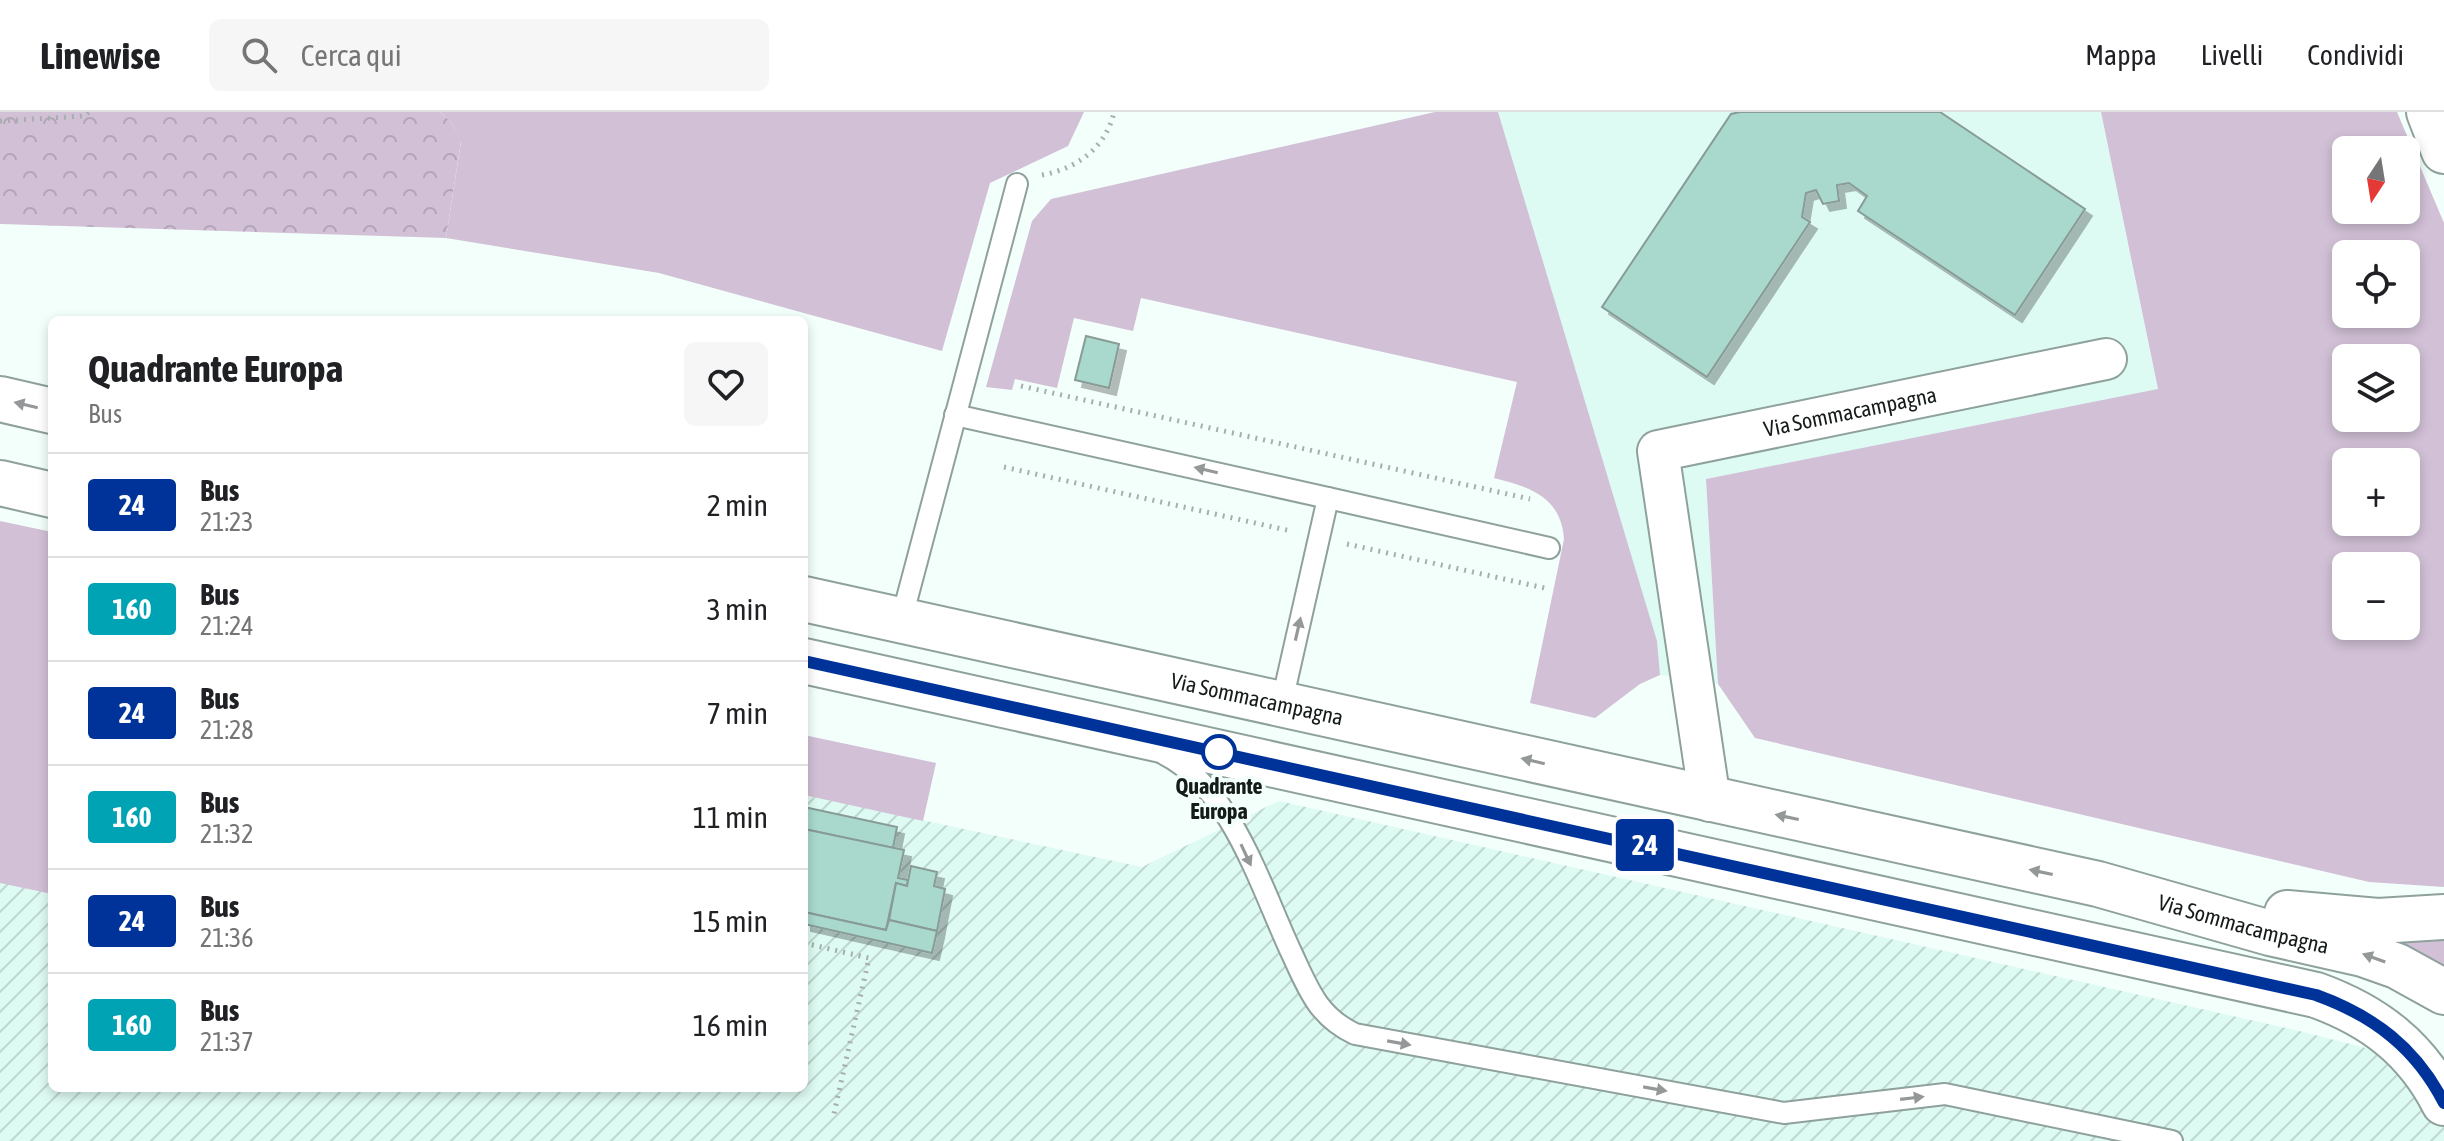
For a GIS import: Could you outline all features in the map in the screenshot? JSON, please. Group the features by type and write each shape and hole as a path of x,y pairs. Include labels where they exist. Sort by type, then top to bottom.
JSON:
{"street":[{"path":"2429,112 2444,151"},
{"name":"Via Sommacampagna","path":"1710,801 1658,451 2106,359"},
{"path":"0,399 48,410"},
{"path":"0,483 48,494"},
{"name":"Via Sommacampagna","path":"808,600 2098,884 2270,933 2363,954 2397,966 2444,992"},
{"path":"808,662 2316,995 2373,1020 2399,1041 2434,1083 2444,1103"},
{"path":"2098,884 2331,918 2378,921 2444,917"}],"lane":[{"path":"901,621 1017,184"},
{"path":"955,415 1549,548"},
{"path":"1281,706 1328,498"},
{"path":"1113,730 1176,760 1203,783 1225,810 1312,998 1335,1025 1355,1034 1784,1113 1945,1094 2172,1141"}],"path":[{"path":"0,121 84,116 89,112"},
{"path":"1017,184 1080,164 1096,147 1114,112"},
{"path":"1021,386 1530,499"},
{"path":"1004,467 1296,533"},
{"path":"1345,543 1549,589"},
{"path":"808,944 869,958 833,1118"}],"shaded area":[{"path":"1498,112 2101,112 2158,390 1706,479 1718,684 1660,675"},
{"path":"808,796 1142,867 1279,801 2299,1031 2444,1068 2444,1141 0,1141 0,882 48,892 48,1092 808,1092"}],"green space":[{"path":"0,112 440,112 452,123 461,141 446,238 0,224"},
{"path":"440,112 1084,112 1068,146 990,183 942,351 659,273 446,238 461,142 452,123"},
{"path":"1435,112 1498,112 1657,641 1660,675 1640,684 1595,718 1530,703 1564,539 1557,513 1541,496 1520,485 1494,478 1517,382 1141,298 1133,331 1074,318 1057,388 1015,379 1012,390 986,387 1032,221 1051,199"},
{"path":"2101,112 2397,112 2407,136 2332,136 2332,224 2420,224 2420,166 2444,223 2444,887 2369,882 1755,738 1718,684 1706,479 2158,389"},
{"path":"0,521 48,531 48,893 0,883"},
{"path":"808,736 936,763 923,821 808,796"},
{"path":"2444,934 2444,966 2378,937"}],"building":[{"path":"1940,112 2085,209 2015,315 1858,211 1867,196 1849,183 1837,185 1839,201 1823,204 1816,190 1806,193 1802,217 1810,222 1707,377 1602,307 1731,114"},
{"path":"1086,336 1119,344 1109,388 1075,380"},
{"path":"808,808 897,827 893,848 808,830"},
{"path":"808,830 904,850 898,878 908,880 907,886 896,883 886,930 808,913"},
{"path":"911,866 937,872 934,886 945,889 937,931 889,920 896,883 907,886"},
{"path":"808,913 886,930 889,920 937,931 932,953 808,925"}],"bus line":[{"name":"24","path":"808,662 2316,995 2373,1020 2399,1041 2434,1083 2444,1103"}],"place":[{"name":"Quadrante Europa","path":"1219,752"}]}
